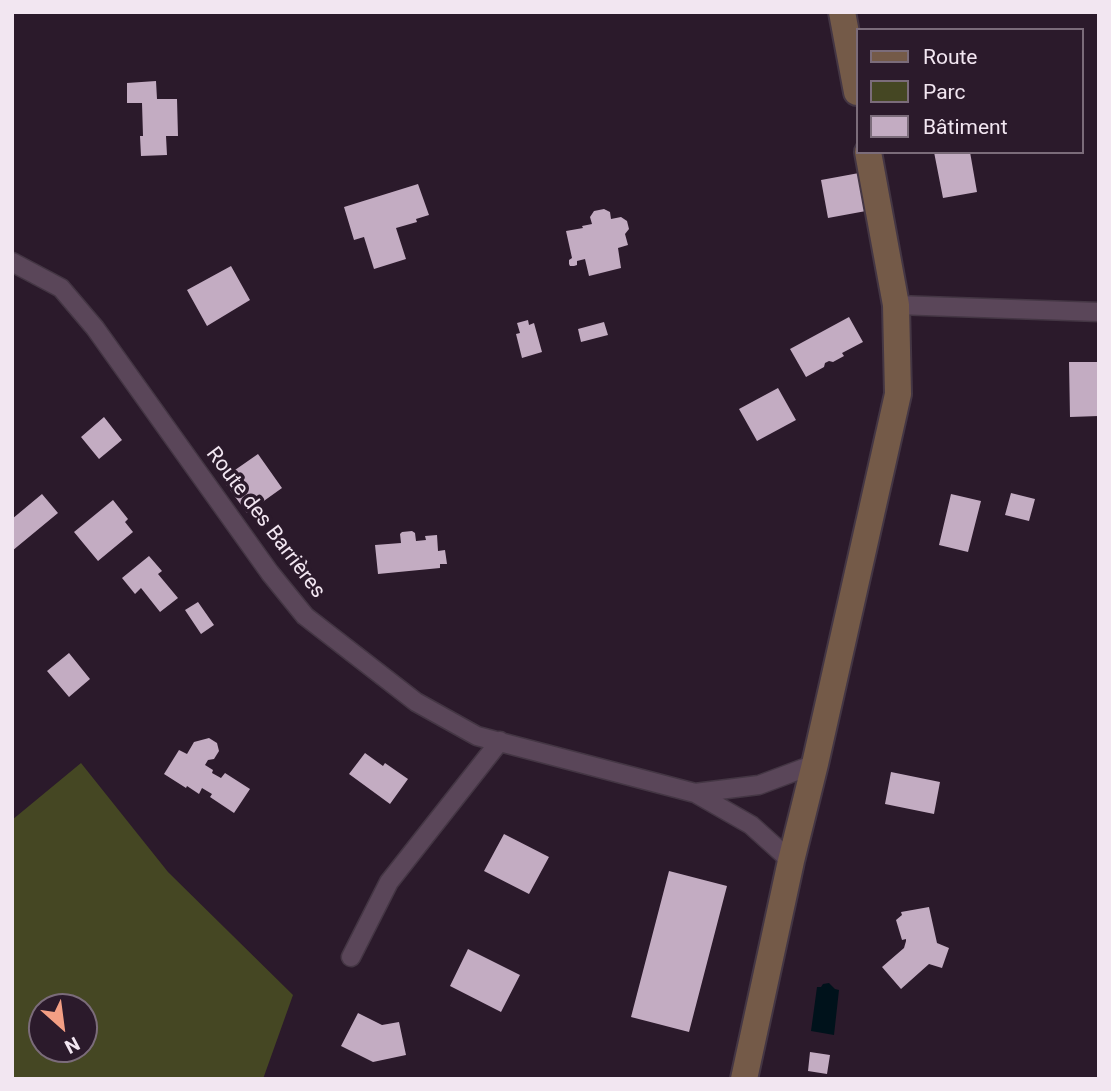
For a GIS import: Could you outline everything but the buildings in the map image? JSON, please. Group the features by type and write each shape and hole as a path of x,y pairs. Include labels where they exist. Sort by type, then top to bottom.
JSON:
{"street":[{"path":"842,12 856,87"},
{"path":"744,1079 898,394 897,305 868,154"},
{"name":"Route des Barrières","path":"12,262 61,288 86,318 304,616 416,702 477,736 695,793 751,825 791,861"},
{"path":"897,305 1099,312"},
{"path":"351,957 389,882 500,741"},
{"name":"Route des Barrières","path":"695,793 759,785 815,764"}],"green space":[{"path":"81,763 168,872 293,995 263,1079 12,1079 12,820"}],"water":[{"path":"829,983 839,990 834,1035 811,1031 817,987"}]}
